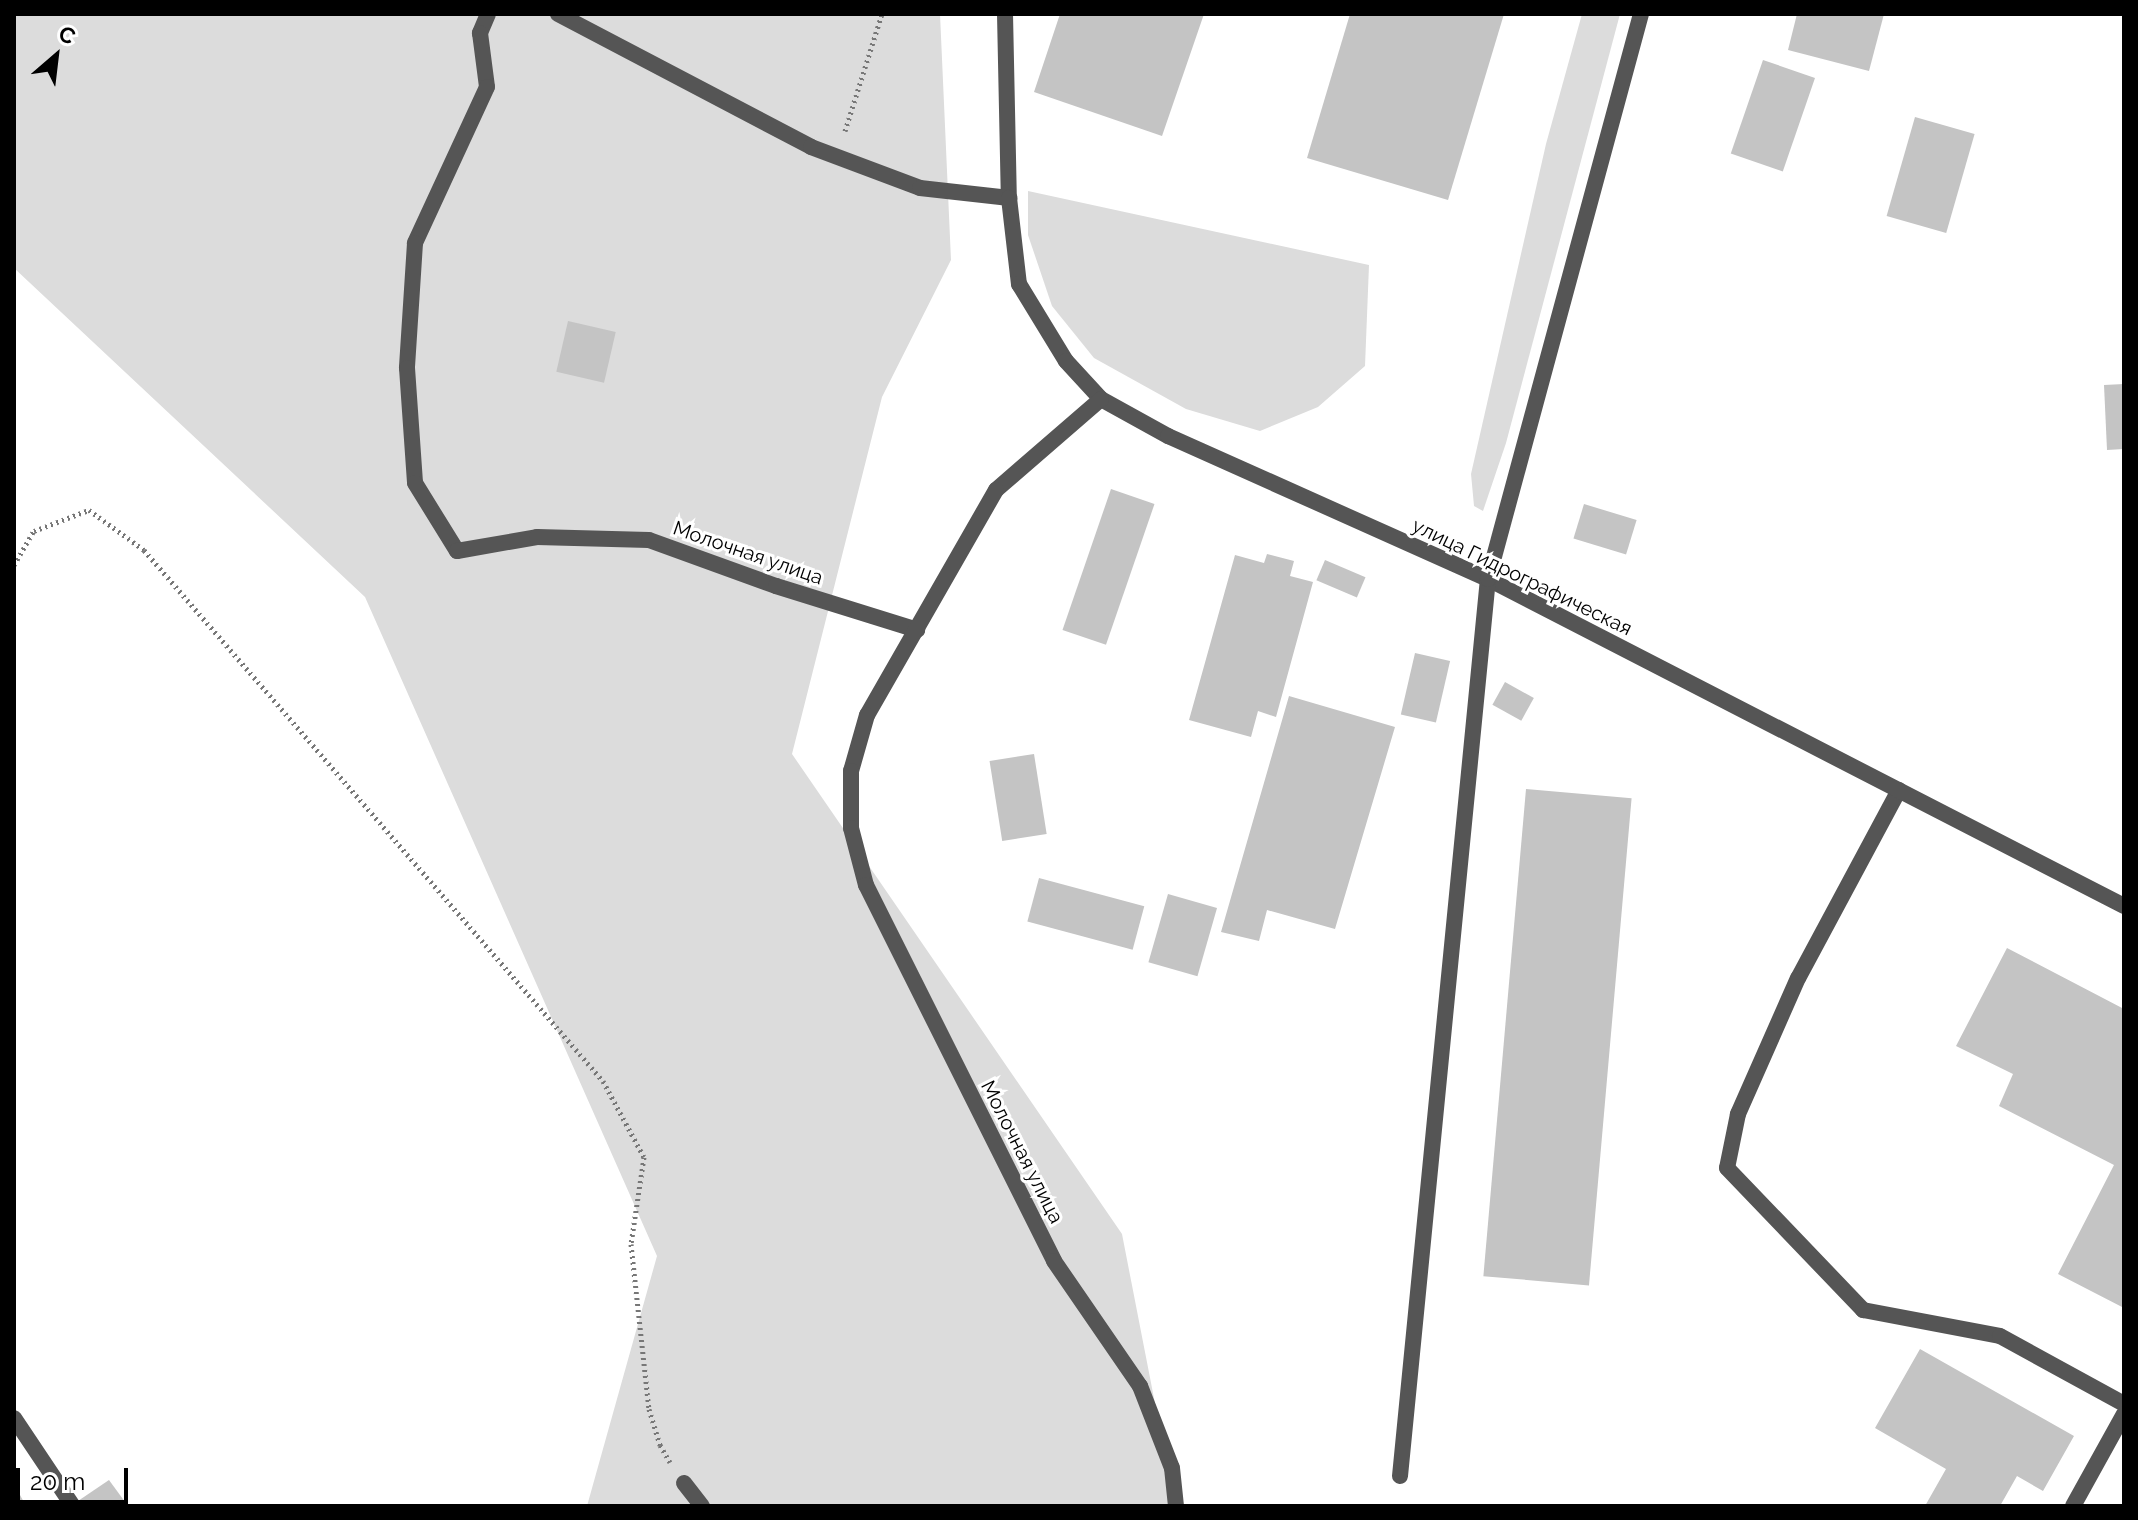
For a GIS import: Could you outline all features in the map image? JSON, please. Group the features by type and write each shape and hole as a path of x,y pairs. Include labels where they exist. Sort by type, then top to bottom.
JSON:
{"street":[{"name":"Молочная улица","path":"488,14 480,33 487,87 415,243 407,368 415,483 457,551 537,537 649,540 776,586 917,630"},
{"path":"558,14 811,147 920,188 1009,198"},
{"name":"улица Гидрографическая","path":"1005,14 1009,198 1019,284 1066,361 1101,399 1168,436 1488,579 2124,906"},
{"path":"1400,1476 1488,579 1641,14"},
{"name":"Молочная улица","path":"1101,399 996,490 867,715 851,771 851,828 866,885 1054,1261 1140,1386 1172,1468 1176,1506"},
{"path":"1899,790 1798,978 1738,1114 1727,1168 1863,1310 2000,1336 2124,1404"},
{"path":"2073,1506 2124,1414"},
{"path":"14,1418 73,1506"},
{"path":"684,1483 702,1506"}],"path":[{"path":"836,157 882,14"},
{"path":"14,565 34,531 89,510 144,550 603,1081 644,1157 631,1244 649,1409 660,1445 684,1483"}],"shaded area":[{"path":"14,14 940,14 951,260 882,397 792,754 1122,1234 1175,1506 587,1506 657,1256 365,597 14,268"},
{"path":"1582,14 1620,14 1506,443 1483,511 1474,506 1471,474 1546,144"},
{"path":"1028,191 1369,265 1365,366 1318,407 1260,431 1186,409 1094,358 1052,306 1028,235"}],"building":[{"path":"1060,14 1204,14 1162,136 1034,92"},
{"path":"1350,14 1504,14 1448,200 1307,158"},
{"path":"1797,14 1884,14 1869,71 1788,50"},
{"path":"1763,60 1815,78 1783,172 1731,154"},
{"path":"1915,117 1975,134 1946,233 1887,216"},
{"path":"568,321 616,332 604,383 556,372"},
{"path":"2124,384 2124,449 2107,450 2104,385"},
{"path":"1111,489 1154,504 1106,645 1062,630"},
{"path":"1584,504 1637,520 1626,555 1573,538"},
{"path":"1267,554 1294,561 1290,576 1313,582 1276,717 1258,711 1251,737 1189,720 1235,555 1264,563"},
{"path":"1325,560 1366,577 1357,597 1316,580"},
{"path":"1415,653 1450,661 1436,722 1401,714"},
{"path":"1505,682 1534,698 1521,721 1492,705"},
{"path":"1289,696 1395,727 1335,929 1267,910 1259,941 1221,932"},
{"path":"1034,754 1047,834 1002,841 990,761"},
{"path":"1526,789 1632,798 1589,1285 1483,1276"},
{"path":"1039,878 1144,906 1133,950 1027,921"},
{"path":"1168,894 1217,908 1197,976 1148,962"},
{"path":"2007,948 2124,1009 2124,1308 2058,1274 2114,1165 1999,1106 2013,1074 1956,1046"},
{"path":"1920,1349 2074,1436 2043,1491 2017,1476 2000,1506 1925,1506 1946,1469 1875,1428"},
{"path":"109,1480 128,1506 77,1506 75,1503"},
{"path":"14,1484 26,1506 14,1506"}]}
